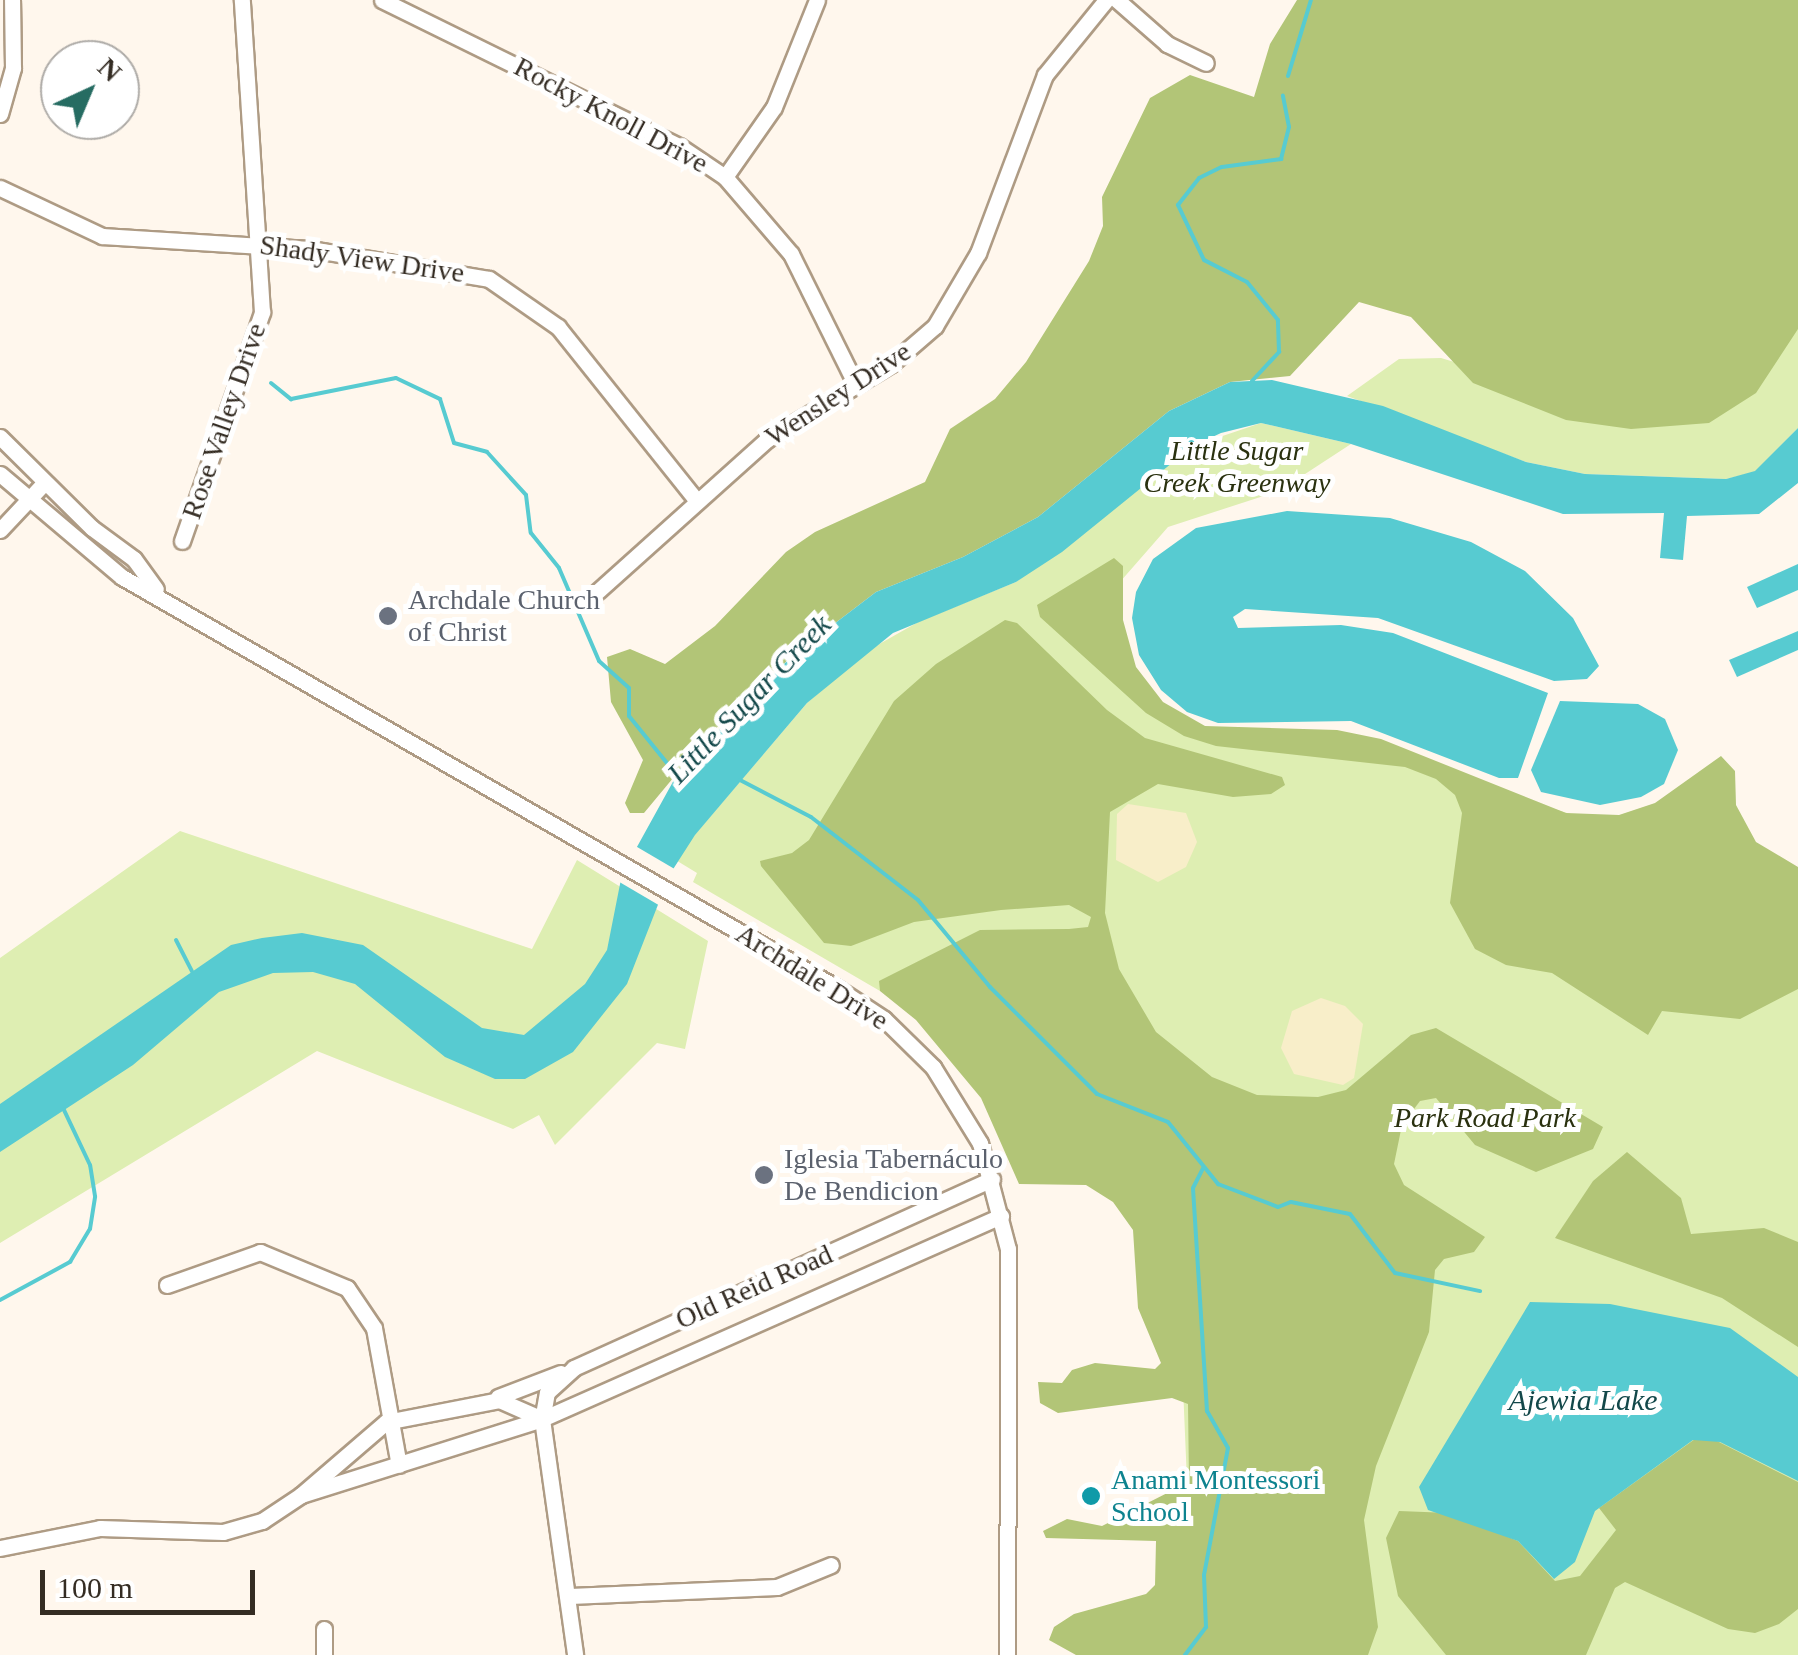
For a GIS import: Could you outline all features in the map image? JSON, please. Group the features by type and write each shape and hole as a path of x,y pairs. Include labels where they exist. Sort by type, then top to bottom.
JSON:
{"street":[{"path":"0,114 14,68 12,0"},
{"name":"Rose Valley Drive","path":"182,541 257,339 260,244 242,0"},
{"name":"Rocky Knoll Drive","path":"382,0 679,146 725,176 791,254 855,383"},
{"path":"725,176 774,107 817,0"},
{"name":"Wensley Drive","path":"598,592 697,500 799,415 914,347 953,303 1044,75 1106,0"},
{"path":"1118,0 1167,44 1206,63"},
{"name":"Shady View Drive","path":"0,188 102,236 260,244 461,270 515,292 580,352 697,500"},
{"name":"Archdale Drive","path":"0,436 44,483 134,559 158,592"},
{"name":"Archdale Drive","path":"0,474 26,501 122,577 158,592 608,853 898,1031 962,1106 992,1179 1002,1216 1010,1312 1006,1655"},
{"path":"0,530 44,483"},
{"name":"Old Reid Road","path":"542,1419 547,1392 574,1368 992,1179"},
{"name":"Old Reid Road","path":"542,1419 1002,1216"},
{"path":"167,1285 260,1252 347,1288 374,1328 399,1465"},
{"path":"0,1548 100,1528 223,1532 274,1515 390,1420 488,1400 574,1368"},
{"path":"488,1400 511,1401 542,1419"},
{"path":"301,1495 542,1419"},
{"path":"542,1419 570,1596 575,1655"},
{"path":"570,1596 777,1587 831,1565"},
{"path":"324,1628 324,1655"}],"green space":[{"path":"1297,0 1798,0 1798,329 1756,393 1709,423 1631,429 1566,420 1473,383 1411,317 1359,302 1290,376 1230,382 1169,411 1038,517 963,557 876,592 792,656 708,736 644,813 630,813 625,803 643,760 611,702 607,657 630,649 665,664 715,626 786,552 815,532 925,482 950,429 995,399 1026,362 1089,261 1103,226 1102,197 1150,98 1190,75 1254,97 1270,44"},
{"name":"Little Sugar Creek Greenway","path":"1798,316 1798,428 1755,472 1726,479 1585,474 1526,462 1347,396 1399,359 1441,358 1471,367"},
{"name":"Park Road Park","path":"1261,423 1351,444 1279,491 1168,527 1106,598 1116,640 1176,727 1388,756 1639,836 1798,876 1798,1655 1212,1655 1190,1552 1173,1151 959,944 880,991 693,882 697,873 674,859 807,703 867,651 920,621 1016,582 1193,446"},
{"path":"1114,558 1123,566 1123,620 1136,667 1163,702 1205,726 1337,730 1381,739 1566,813 1619,815 1655,803 1721,756 1735,771 1736,805 1756,842 1798,867 1798,989 1740,1019 1662,1011 1648,1035 1552,973 1506,965 1475,949 1450,903 1462,813 1455,795 1436,779 1405,767 1216,746 1184,736 1146,713 1040,617 1037,605"},
{"path":"1005,620 1017,623 1107,710 1145,738 1282,777 1285,785 1271,794 1233,797 1158,784 1110,812 1105,913 1119,969 1156,1032 1212,1077 1257,1095 1318,1097 1346,1090 1411,1035 1436,1028 1603,1127 1593,1149 1536,1172 1475,1145 1436,1098 1420,1101 1402,1125 1394,1164 1404,1185 1485,1237 1474,1252 1444,1259 1435,1270 1429,1332 1376,1466 1364,1520 1378,1627 1368,1655 1076,1655 1049,1640 1054,1627 1074,1614 1146,1594 1155,1585 1156,1541 1046,1538 1043,1531 1067,1519 1102,1526 1189,1482 1188,1404 1172,1398 1058,1413 1040,1403 1038,1382 1062,1383 1072,1370 1095,1363 1155,1369 1161,1363 1138,1308 1133,1230 1113,1202 1086,1185 1019,1184 981,1098 916,1020 880,991 879,981 980,930 1088,927 1091,917 1069,905 1001,910 914,922 851,946 824,943 761,866 760,861 792,853 809,840 894,701 936,664"},
{"path":"180,831 532,949 577,860 708,941 685,1049 657,1043 555,1145 539,1115 513,1129 317,1051 0,1243 0,958"},
{"path":"1627,1152 1681,1198 1691,1234 1764,1228 1798,1242 1798,1347 1722,1298 1555,1238 1593,1181"},
{"path":"1695,1439 1717,1441 1798,1482 1798,1609 1779,1624 1755,1633 1728,1629 1625,1582 1615,1588 1586,1655 1446,1655 1398,1596 1386,1538 1399,1511 1450,1513 1518,1541 1555,1581 1580,1576 1616,1530 1599,1508"}],"sand":[{"path":"1128,804 1186,813 1197,842 1186,867 1158,882 1116,860 1117,814"},
{"path":"1321,998 1345,1006 1363,1024 1354,1078 1343,1085 1294,1074 1281,1048 1292,1011"}],"water":[{"path":"1272,380 1383,406 1526,462 1585,474 1726,479 1755,471 1798,428 1798,483 1759,514 1687,516 1683,560 1660,558 1664,513 1563,514 1351,444 1261,423 1221,433 1193,446 1062,552 1016,582 893,633 807,703 695,835 670,874 627,984 573,1052 525,1079 495,1079 445,1057 355,984 313,972 273,973 219,992 133,1065 0,1152 0,1104 231,945 262,938 302,933 363,945 482,1028 524,1035 585,984 607,950 622,874 680,769 792,656 876,592 963,557 1038,517 1169,411 1230,382"},
{"path":"1287,511 1390,518 1471,542 1525,571 1573,618 1599,666 1587,679 1554,681 1378,618 1245,609 1233,617 1238,628 1341,625 1393,633 1548,693 1518,778 1499,778 1351,721 1218,723 1187,712 1161,690 1139,655 1132,618 1136,592 1153,559 1196,528"},
{"path":"1798,564 1798,590 1757,608 1747,587"},
{"path":"1798,631 1798,650 1737,677 1729,660"},
{"path":"1560,701 1638,704 1665,719 1678,750 1664,784 1641,797 1600,805 1541,792 1531,770"},
{"name":"Ajewia Lake","path":"1530,1302 1610,1304 1730,1328 1798,1377 1798,1481 1720,1442 1693,1440 1595,1511 1575,1562 1554,1579 1518,1541 1428,1510 1419,1487"}],"pier":[{"path":"632,844 678,871 662,907 616,880"}],"waterway":[{"path":"1288,76 1311,0"},
{"path":"1252,381 1279,352 1278,320 1247,282 1204,260 1178,205 1199,178 1222,167 1281,159 1289,127 1283,96"},
{"name":"Little Sugar Creek","path":"271,383 291,399 396,378 440,399 454,443 487,452 526,495 531,533 559,568 599,661 629,688 629,716 679,778"},
{"path":"740,780 811,817 918,900 990,987 1097,1094 1168,1122 1218,1184 1278,1207 1291,1202 1350,1214 1395,1273 1480,1291"},
{"path":"176,940 192,971"},
{"path":"0,1300 70,1262 90,1229 95,1196 90,1165 64,1110"},
{"path":"1185,1655 1206,1627 1204,1575 1228,1448 1207,1411 1193,1188 1203,1168"}],"place":[{"name":"Archdale Church of Christ","path":"388,616"},
{"name":"Iglesia Tabernáculo De Bendicion","path":"764,1175"},
{"name":"Anami Montessori School","path":"1091,1496"}]}
